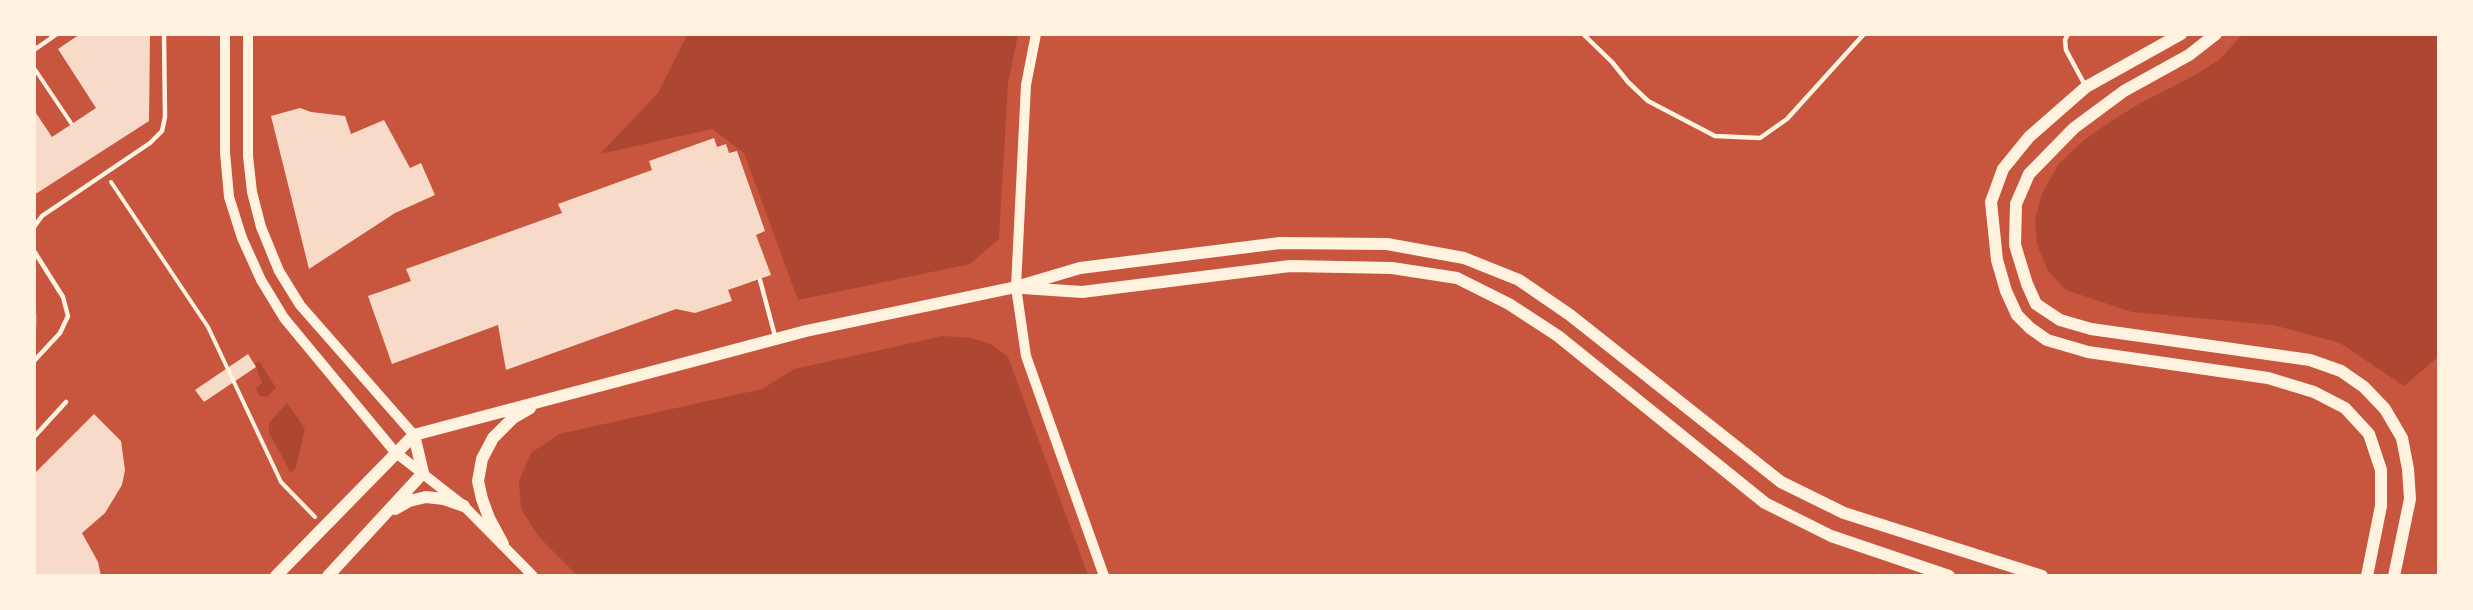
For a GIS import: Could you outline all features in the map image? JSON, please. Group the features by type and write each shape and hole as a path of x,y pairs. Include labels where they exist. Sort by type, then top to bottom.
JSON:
{"main road":[{"path":"2181,34 2086,87 2029,137 2003,169 1991,202 1997,260 2006,291 2017,315 2030,328 2047,339 2088,352 2268,378 2314,392 2345,408 2369,434 2381,470 2381,506 2367,576"},
{"path":"2216,34 2189,55 2124,91 2074,128 2029,174 2016,204 2016,245 2027,285 2037,304 2060,320 2091,329 2310,360 2341,371 2364,387 2385,410 2402,438 2408,469 2409,499 2394,576"},
{"path":"276,576 414,435 806,331 1016,287 1080,268 1280,243 1387,244 1464,258 1519,280 1570,315 1781,482 1844,513 2042,576"},
{"path":"1016,287 1082,292 1290,266 1392,267 1457,278 1509,304 1557,336 1764,503 1831,536 1949,576"},
{"path":"502,544 482,500 478,481 482,459 493,438 513,418 549,398"},
{"path":"328,576 423,473 414,435"},
{"path":"386,513 409,501 426,497 444,498 464,506"}],"street":[{"path":"225,34 225,152 229,197 261,280 284,318 395,452 464,506 533,576"},
{"path":"248,34 248,156 252,192 261,227 279,271 300,305 414,435"},
{"path":"1036,34 1026,85 1016,287 1026,356 1104,576"}],"lane":[{"path":"34,50 57,34"},
{"path":"34,226 42,216 150,143 162,131 165,117 164,34"},
{"path":"1583,34 1648,101 1715,136 1760,138 1787,119 1864,34"},
{"path":"2068,34 2066,50 2086,87"},
{"path":"34,251 63,297 68,316 60,333 34,361"},
{"path":"760,280 776,339"},
{"path":"34,314 34,326"},
{"path":"34,437 66,402"}],"path":[{"path":"34,68 71,123"},
{"path":"120,196 208,327 280,482 324,526"}],"shaded area":[{"path":"687,35 1018,35 1008,83 999,239 970,264 798,300 744,153 712,129 600,154 658,93"},
{"path":"2242,35 2438,35 2438,357 2404,386 2340,343 2273,325 2132,312 2066,290 2048,271 2037,244 2035,220 2042,193 2059,164 2083,141 2107,124 2220,59"},
{"path":"943,336 971,338 991,344 1008,357 1088,575 577,575 539,537 521,509 519,481 531,453 559,434 762,389 794,369"},
{"path":"259,361 276,388 267,397 260,396 256,389 262,383 255,364"},
{"path":"287,403 305,428 296,467 291,473 269,433 269,423"}],"building":[{"path":"80,34 150,34 149,121 34,195 34,110 52,137 96,108 58,49"},
{"path":"300,108 311,112 345,116 351,134 384,120 410,168 421,163 435,195 395,213 309,269 271,116"},
{"path":"714,138 717,147 726,144 729,153 737,151 765,231 756,235 771,275 728,290 732,301 695,313 676,309 506,370 498,325 392,364 368,296 411,281 406,269 562,213 558,204 652,170 649,161"},
{"path":"248,354 256,367 204,402 195,390"},
{"path":"94,414 121,441 125,470 122,485 105,513 82,533 98,562 101,576 34,576 34,474"}]}
